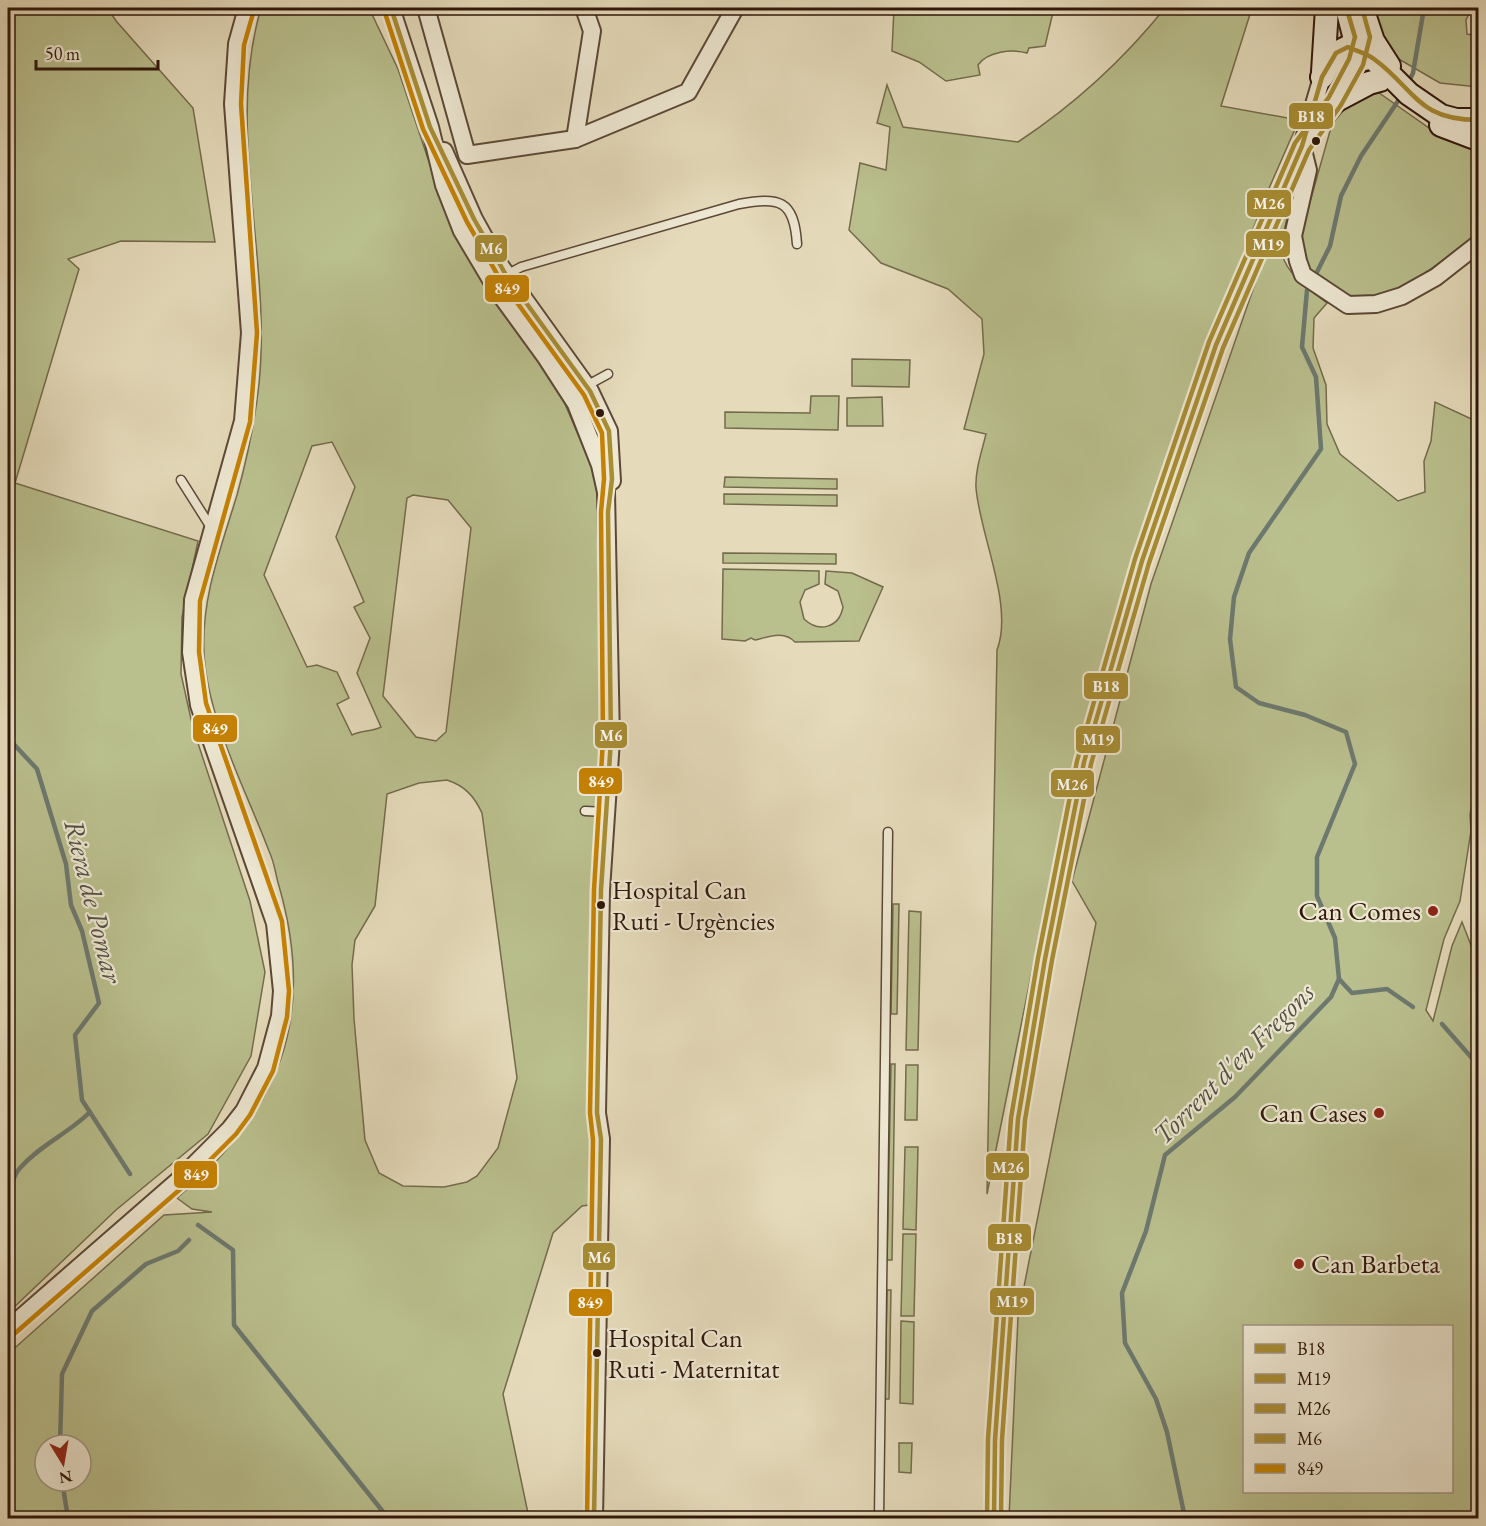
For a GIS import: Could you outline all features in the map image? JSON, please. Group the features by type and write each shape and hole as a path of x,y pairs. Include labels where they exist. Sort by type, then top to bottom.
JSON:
{"street":[{"path":"8,1329 211,1151 244,1111 267,1068 274,1043 282,991 275,923 199,705 191,652 193,600 243,421 250,333 233,104 237,44 247,8"},
{"path":"391,8 430,127 474,219 506,275 586,386 609,431 612,479 608,512 611,740 601,890 597,1113 602,1139 594,1518"},
{"path":"426,8 468,155 575,139 688,93 735,8"},
{"path":"575,139 592,31 584,8"},
{"path":"994,1518 995,1440 1018,1119 1045,959 1084,762 1142,561 1216,345 1302,146 1322,78 1327,8"},
{"path":"1347,8 1360,52"},
{"path":"1302,146 1335,101 1360,52 1363,37 1354,8"},
{"path":"1362,8 1384,73"},
{"path":"1322,78 1336,53 1348,47 1360,52 1384,73 1403,100 1440,116 1479,139"},
{"path":"1335,101 1384,73"},
{"path":"1440,116 1456,120 1479,120"},
{"path":"430,127 434,151 457,219 497,290 576,404 600,465 608,512"},
{"path":"1302,146 1308,170 1293,236 1303,275 1348,305 1376,304 1402,296 1436,277 1479,244"},
{"path":"457,219 471,235 487,260 506,275"},
{"path":"523,328 536,332 575,382 586,386"},
{"path":"586,386 584,399 596,433 594,445"}],"lane":[{"path":"506,275 521,267 739,204 768,199 790,210 796,225 797,244"},
{"path":"586,386 608,374"},
{"path":"181,480 213,530"},
{"path":"585,811 608,812"},
{"path":"879,1518 888,832"}],"green space":[{"path":"8,8 107,8 193,108 215,242 121,241 68,259 79,269 15,483 198,541 182,617 181,674 193,728 250,901 265,972 251,1056 208,1134 116,1210 8,1313"},
{"path":"261,8 369,8 398,69 428,159 568,398 565,404 597,479 601,690 591,991 589,1205 582,1206 553,1233 503,1394 529,1518 8,1518 8,1354 164,1215 212,1212 192,1209 177,1198 213,1165 242,1131 265,1096 281,1059 291,1020 294,978 290,934 274,864 220,729 207,679 204,654 209,593 244,468 259,384 260,290 251,195 247,101 251,54","holes":["332,442 355,487 336,537 364,602 354,607 370,638 357,673 381,727 352,735 337,704 349,698 337,672 317,665 307,667 264,575 312,446","413,495 448,500 471,528 446,732 436,741 416,737 383,696 407,498","447,780 468,792 482,813 517,1078 498,1148 477,1176 467,1182 444,1187 403,1186 379,1173 365,1140 354,1019 352,965 355,940 375,906 387,794 419,783"]},
{"path":"894,8 1054,8 1045,46 1029,48 1027,53 1008,51 994,54 982,60 978,65 980,75 946,81 919,62 892,51"},
{"path":"1165,8 1252,8 1221,106 1299,120 1270,186 1192,385 1092,696 1056,852 987,1194 997,650 1001,632 1001,612 999,592 976,488 978,467 986,434 964,429 984,354 982,319 948,289 881,263 849,230 860,163 886,170 890,127 877,123 887,85 903,127 1018,142 1059,113 1097,80 1133,45"},
{"path":"1372,8 1472,8 1466,20 1467,34 1478,36 1478,87 1440,83 1390,54"},
{"path":"1375,90 1432,130 1478,146 1478,234 1409,283 1379,297 1357,299 1333,290 1303,270 1298,244 1332,124 1349,104"},
{"path":"1296,182 1285,225 1282,251 1287,266 1293,274 1327,303 1314,318 1313,348 1326,385 1327,424 1340,454 1398,501 1425,492 1424,461 1431,441 1435,402 1478,422 1478,779 1470,814 1471,831 1460,901 1444,939 1426,1010 1433,1021 1452,946 1462,922 1474,953 1478,954 1478,1518 1009,1518 1018,1317 1096,923 1072,881 1151,584 1267,249"},
{"path":"852,359 910,360 909,387 852,386"},
{"path":"811,396 839,396 838,430 725,428 725,412 810,413"},
{"path":"882,397 883,426 847,426 847,398"},
{"path":"725,477 837,479 837,489 724,487"},
{"path":"724,494 837,495 837,506 724,504"},
{"path":"723,553 836,554 836,564 723,563"},
{"path":"723,569 819,571 819,584 805,590 800,602 804,619 822,627 833,624 841,614 843,607 838,591 825,584 826,571 852,573 883,587 859,641 795,642 781,635 755,640 751,638 745,641 722,639"},
{"path":"893,904 899,904 897,1014 891,1014"},
{"path":"909,911 921,912 918,1050 906,1050"},
{"path":"891,1064 895,1064 892,1260 887,1260"},
{"path":"906,1065 918,1065 917,1120 905,1120"},
{"path":"905,1147 918,1147 916,1230 903,1229"},
{"path":"903,1234 916,1234 914,1316 901,1316"},
{"path":"887,1290 891,1290 889,1399 885,1399"},
{"path":"901,1321 914,1322 913,1404 900,1403"},
{"path":"899,1443 912,1443 911,1473 899,1472"}],"waterway":[{"name":"Torrent d'en Fregons","path":"1408,83 1413,73 1424,8"},
{"name":"Torrent d'en Fregons","path":"1314,278 1330,246 1341,196 1361,156 1402,95"},
{"name":"Torrent d'en Fregons","path":"1185,1518 1167,1432 1156,1399 1125,1343 1122,1293 1146,1231 1165,1155 1235,1097 1331,997 1339,979 1335,938 1317,896 1317,857 1355,764 1346,732 1305,715 1259,703 1236,687 1230,639 1234,597 1249,553 1321,449 1316,377 1302,347 1307,290 1310,285"},
{"name":"Riera de Pomar","path":"8,738 37,769 66,864 71,905 82,931 99,1003 75,1035 82,1100 130,1174"},
{"path":"1339,979 1352,993 1387,989 1413,1007"},
{"path":"1442,1024 1478,1065"},
{"path":"8,1193 16,1173 28,1160 90,1112"},
{"path":"198,1225 233,1250 234,1325 388,1518"},
{"path":"60,1433 62,1374 92,1311 146,1264 178,1251 189,1240"},
{"path":"64,1493 68,1518"}],"transit line":[{"name":"M6","path":"391,8 430,127 474,219 506,275 590,391 609,431 612,479 608,512 611,740 601,890 597,1113 601,1139 594,1518"},
{"name":"M19","path":"1001,1518 1002,1440 1025,1120 1052,960 1091,764 1149,563 1223,348 1309,150 1341,105 1363,65 1370,37 1362,8"},
{"name":"849","path":"13,1335 185,1185 236,1134 250,1115 273,1071 287,1017 289,991 282,921 206,703 199,652 200,601 250,422 257,333 241,104 244,45 254,10"},
{"name":"849","path":"384,10 423,129 467,222 500,279 584,395 602,433 604,479 601,512 603,740 594,890 587,1518"},
{"name":"M26","path":"987,1518 988,1439 1011,1118 1038,958 1077,761 1135,559 1209,342 1295,143 1329,97 1349,59 1355,37 1347,10"},
{"name":"B18","path":"994,1518 995,1440 1018,1119 1045,959 1084,762 1142,561 1216,345 1302,146 1322,77 1336,53 1348,47 1368,55 1388,70 1429,109 1458,119 1478,120"}],"place":[{"name":"Hospital Can Ruti - Urgències","path":"601,905"},
{"name":"Can Comes","path":"1433,911"},
{"name":"Can Cases","path":"1379,1113"},
{"name":"Can Barbeta","path":"1299,1264"},
{"name":"Hospital Can Ruti - Maternitat","path":"597,1353"}]}
